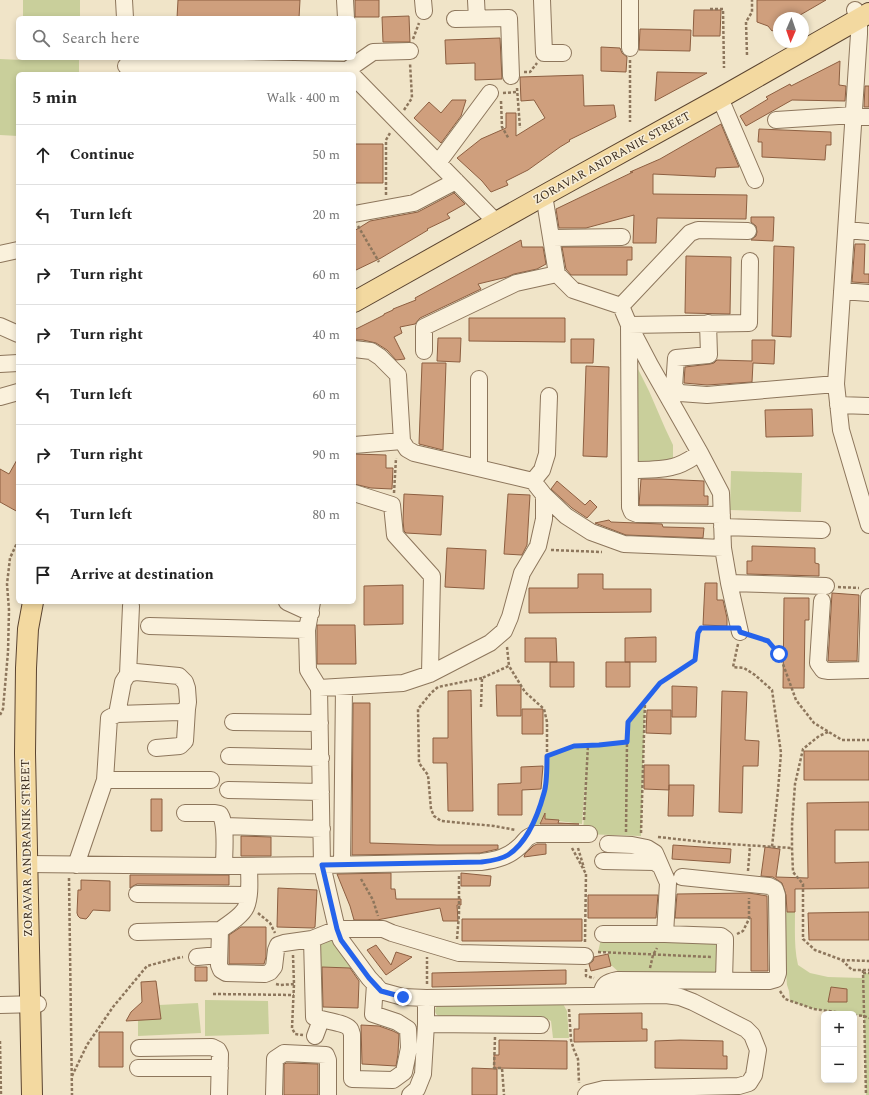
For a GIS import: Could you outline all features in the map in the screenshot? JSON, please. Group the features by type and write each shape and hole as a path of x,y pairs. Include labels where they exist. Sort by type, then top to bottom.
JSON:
{"main road":[{"path":"809,36 863,11"},
{"name":"ZORAVAR ANDRANIK STREET","path":"356,293 493,219 544,195 720,98 863,11"},
{"name":"ZORAVAR ANDRANIK STREET","path":"356,301 493,219 788,48"},
{"name":"ZORAVAR ANDRANIK STREET","path":"31,864 25,752 26,668 28,629 32,604"},
{"name":"ZORAVAR ANDRANIK STREET","path":"32,1095 34,1004 31,864 32,683 35,629 40,604"},
{"name":"ZORAVAR ANDRANIK STREET","path":"34,1004 40,1095"}],"street":[{"path":"124,0 125,16"},
{"path":"345,0 346,16"},
{"path":"476,0 477,19"},
{"path":"542,0 544,53 563,53"},
{"path":"630,0 630,48"},
{"path":"863,11 859,34 861,116 847,230 836,384 841,430 869,525"},
{"path":"455,20 509,18 515,78"},
{"path":"126,66 350,70 373,52 410,51"},
{"path":"356,76 493,219"},
{"path":"438,163 496,96"},
{"path":"720,98 755,180"},
{"path":"776,120 861,116"},
{"path":"356,219 414,203 456,181"},
{"path":"544,195 557,274 572,290 622,306"},
{"path":"622,306 690,234 698,230 748,231"},
{"path":"847,230 869,232"},
{"path":"552,238 622,237"},
{"path":"0,254 16,250"},
{"path":"629,325 749,323 750,261"},
{"path":"424,351 424,327 516,284 557,274"},
{"path":"842,291 869,293"},
{"path":"622,306 629,325 650,365 721,492 723,548 728,583 739,630"},
{"path":"708,323 709,355 676,358 674,387 680,393 707,395 836,384"},
{"path":"629,325 631,470 630,507 632,512 637,514 822,530"},
{"path":"0,326 16,333"},
{"path":"356,349 371,352 380,357 398,375 399,447"},
{"path":"0,364 16,362"},
{"path":"479,379 479,467"},
{"path":"0,397 16,393"},
{"path":"533,481 542,470 547,454 549,396"},
{"path":"838,405 869,406"},
{"path":"356,445 399,447 414,453 479,467 533,481 544,495 566,516 591,532 624,544 723,548"},
{"path":"631,470 673,467 685,462 700,452"},
{"path":"356,494 392,505 395,535 432,576 430,674"},
{"path":"319,688 403,683 430,674 490,643 504,631 510,617 522,572 538,546 544,518 544,495"},
{"path":"728,583 824,594 818,663 823,670 830,671 867,670 865,592"},
{"path":"295,604 311,608 307,630 308,670 319,688 322,865 341,940 369,978 381,991 403,997 426,998 601,995 666,995 680,997 746,1029 752,1035 758,1050 754,1075 749,1083 740,1086 604,1089 588,1093 582,1088"},
{"path":"117,714 123,682 128,674 132,606"},
{"path":"149,626 307,630"},
{"path":"128,674 136,672 179,676 185,682 188,702 185,741 180,746 156,748"},
{"path":"344,687 347,865"},
{"path":"72,865 105,780 109,718 117,714 180,712 187,709"},
{"path":"233,722 320,723"},
{"path":"229,756 321,758"},
{"path":"105,780 211,780"},
{"path":"228,790 321,792"},
{"path":"185,813 220,814 224,826 224,866"},
{"path":"224,826 322,828"},
{"path":"31,864 249,866 481,862 507,856 521,845 527,837 536,834 582,834"},
{"path":"608,844 632,845 647,848 655,853 668,883 665,934"},
{"path":"603,861 655,862 660,866"},
{"path":"137,932 220,930 234,921 247,901 249,866"},
{"path":"601,995 602,987 609,982 618,980 769,981 776,979 778,973 777,895 774,889 769,886 682,877"},
{"path":"137,894 247,901"},
{"path":"220,930 220,966 221,970 226,973 268,973 274,967 278,945 312,939 337,929 383,929 457,953 592,954"},
{"path":"603,934 721,936 725,939 724,980"},
{"path":"312,939 314,1017 345,1025 350,1028 352,1034 352,1079 393,1080 404,1072 409,1048 408,1029 397,1022 373,1014 350,1028"},
{"path":"197,957 219,955"},
{"path":"373,1014 375,984"},
{"path":"424,1095 423,1074 426,998"},
{"path":"0,1005 34,1004"},
{"path":"315,1036 321,1020"},
{"path":"426,1024 541,1025"},
{"path":"139,1048 212,1048 218,1050 220,1054 219,1095"},
{"path":"274,1095 275,1059 284,1053 326,1054 328,1060 328,1095"},
{"path":"138,1068 220,1068"},
{"path":"410,1095 417,1089 423,1074"},
{"path":"750,1081 757,1095"}],"path":[{"path":"747,55 746,22 752,12 752,0"},
{"path":"710,9 723,9 724,68"},
{"path":"630,48 630,122"},
{"path":"517,92 500,93 515,78 530,72 544,53"},
{"path":"515,78 520,128"},
{"path":"496,96 502,127 509,139"},
{"path":"356,219 379,262"},
{"path":"395,491 399,447"},
{"path":"0,715 3,709 8,652 10,610 7,584 10,558 16,545"},
{"path":"550,550 607,552"},
{"path":"824,594 865,592"},
{"path":"626,836 628,722 662,681 695,660 698,633 701,628 739,630 768,641 779,654 796,700 814,723 842,740 869,740"},
{"path":"739,630 733,667 744,668 772,690 781,753 772,847"},
{"path":"507,643 509,666 525,692 544,709 547,722 545,792 527,837 515,830 441,820 434,816 431,809 428,775 419,763 418,709 431,693 438,687 482,678 509,666"},
{"path":"481,707 482,678"},
{"path":"641,836 645,701"},
{"path":"829,732 819,736 803,749 795,784 792,824 793,872 803,884 803,939 815,950 842,960 869,961"},
{"path":"547,756 574,746 627,742"},
{"path":"588,746 587,785 582,834 592,954 713,958"},
{"path":"652,837 750,846 792,848"},
{"path":"748,866 750,846"},
{"path":"457,953 460,895 458,862"},
{"path":"72,865 72,1095"},
{"path":"347,865 363,882 373,900 383,929"},
{"path":"725,939 743,931 749,919 749,884"},
{"path":"247,901 252,908 270,923 286,943 294,984 292,1028 295,1034 315,1036"},
{"path":"72,1076 88,1045 113,1007 147,966 177,958 197,957"},
{"path":"842,960 852,970 863,972 869,971"},
{"path":"427,966 427,978"},
{"path":"863,972 864,1052 867,1095"},
{"path":"268,973 277,984 314,984"},
{"path":"772,980 784,999 814,1009 828,1011"},
{"path":"213,994 294,995"},
{"path":"568,996 572,1040 578,1059 582,1088"},
{"path":"857,1015 869,1018"},
{"path":"495,1025 494,1068 502,1068 504,1095"},
{"path":"864,1039 869,1039"},
{"path":"0,1041 1,1095"},
{"path":"864,1052 869,1052"}],"green space":[{"path":"23,0 80,0 80,16 23,16"},
{"path":"0,59 79,60 79,72 16,72 16,136 0,135"},
{"path":"632,357 673,445 673,458 661,464 637,462"},
{"path":"731,471 802,473 801,512 730,510"},
{"path":"645,701 641,836 583,834 586,773 582,824 542,819 535,834 527,837 545,792 547,756 573,746 627,742 627,751 628,722"},
{"path":"781,912 795,912 795,946 798,965 810,973 828,977 862,978 863,973 869,973 869,1095 866,1095 864,1016 857,1015 857,1011 828,1011 814,1009 790,1001 787,985"},
{"path":"335,937 355,969 318,967 319,943"},
{"path":"601,939 725,939 724,980 622,975 610,964 608,952 598,952"},
{"path":"205,1000 268,1001 269,1034 205,1036"},
{"path":"562,1002 567,1011 569,1038 553,1038 551,1021 542,1016 443,1017 437,1015 435,1012 437,1006"},
{"path":"198,1003 201,1033 138,1036 138,1020 161,1018 159,1005"}],"building":[{"path":"178,0 300,0 299,16 177,16"},
{"path":"355,0 379,0 379,17 355,16"},
{"path":"757,0 826,0 805,12 773,12 772,31 768,26 757,22"},
{"path":"694,10 721,10 720,36 693,36"},
{"path":"409,16 410,42 383,42 382,17"},
{"path":"640,29 691,30 690,51 639,50"},
{"path":"500,38 502,79 475,80 475,63 446,64 445,40"},
{"path":"601,47 620,48 622,53 627,57 626,72 601,71"},
{"path":"840,61 839,85 846,86 845,101 792,100 746,126 740,116 768,99 766,97"},
{"path":"657,72 707,73 655,101"},
{"path":"583,75 584,106 614,105 616,117 569,140 570,141 528,170 506,181 508,185 491,192 482,181 457,158 481,139 506,128 506,113 516,113 516,136 545,118 534,100 521,101 520,77"},
{"path":"865,86 869,86 869,107 864,107"},
{"path":"452,100 466,100 461,116 441,143 414,118 429,102 441,113"},
{"path":"721,124 739,167 716,168 715,177 653,174 653,194 747,195 746,219 657,218 656,243 633,243 634,215 586,228 559,228 556,209 633,172 630,172 660,159"},
{"path":"759,129 831,132 831,145 826,145 825,160 762,157 762,142 758,142"},
{"path":"356,144 383,144 383,183 356,183"},
{"path":"454,193 465,204 447,214 450,218 427,229 428,230 381,258 356,270 356,230 370,221 418,212"},
{"path":"751,217 774,217 773,241 751,240 756,236 757,232 756,226 751,222"},
{"path":"521,240 522,247 543,247 546,264 537,269 478,284 481,289 420,318 415,324 400,327 402,333 394,337 405,359 396,360 387,350 376,343 356,340 356,329 393,309 416,300 415,298"},
{"path":"855,244 865,244 864,274 869,274 869,283 852,282"},
{"path":"774,246 794,247 791,337 772,336"},
{"path":"562,247 632,247 632,260 627,260 627,275 571,275 566,269"},
{"path":"686,256 731,257 730,314 685,313"},
{"path":"469,318 565,318 565,342 469,341"},
{"path":"438,338 461,338 460,362 437,361"},
{"path":"571,339 594,339 593,363 571,363"},
{"path":"752,340 775,340 774,364 753,363 752,382 707,385 684,383 685,367 710,364 717,360 752,361"},
{"path":"422,363 446,363 443,450 419,444"},
{"path":"586,366 609,367 607,457 583,456"},
{"path":"812,409 813,436 766,437 765,410"},
{"path":"356,454 386,455 386,468 393,468 392,489 371,488 356,484"},
{"path":"16,462 16,511 0,502 0,469 9,474"},
{"path":"641,479 704,481 704,496 708,496 708,505 639,505"},
{"path":"557,481 585,505 590,500 597,507 587,518 572,508 551,489"},
{"path":"404,494 443,496 441,535 406,533 404,531"},
{"path":"508,494 530,495 527,545 522,555 504,554"},
{"path":"609,520 611,522 662,524 663,527 704,528 703,538 626,535 595,523"},
{"path":"752,546 815,548 815,563 819,564 819,576 747,574 747,561 752,561"},
{"path":"447,548 486,550 484,589 445,587"},
{"path":"578,574 603,574 603,589 651,589 651,612 529,613 529,588 578,588"},
{"path":"705,583 717,583 717,600 723,600 727,618 727,626 703,625"},
{"path":"403,585 403,624 364,625 364,586"},
{"path":"832,593 859,595 857,661 828,661"},
{"path":"784,598 809,598 809,620 805,620 804,688 783,688"},
{"path":"317,625 355,625 356,664 317,664"},
{"path":"656,637 656,662 625,662 625,638"},
{"path":"525,638 556,638 557,662 525,662"},
{"path":"550,662 574,662 574,687 550,687"},
{"path":"606,662 630,662 630,687 606,687"},
{"path":"496,685 521,685 521,716 497,716"},
{"path":"672,686 697,687 696,717 672,717"},
{"path":"471,690 473,811 448,811 447,763 433,763 433,738 448,738 448,691"},
{"path":"722,691 747,692 745,740 759,741 758,766 743,766 742,813 719,812"},
{"path":"353,703 370,703 370,843 498,845 498,849 480,853 352,855"},
{"path":"522,709 543,709 543,734 522,734"},
{"path":"647,710 671,710 671,734 646,733"},
{"path":"804,751 869,751 869,780 804,780"},
{"path":"644,765 669,765 669,790 644,789"},
{"path":"543,766 541,789 522,790 522,815 498,815 498,784 521,783 521,767"},
{"path":"669,785 694,785 693,816 668,816"},
{"path":"151,799 162,799 162,831 151,831"},
{"path":"869,802 869,830 835,830 835,863 869,862 869,888 795,889 795,912 787,912 786,895 782,883 773,877 761,876 765,847 780,849 776,877 808,878 807,803"},
{"path":"545,813 545,819 559,820 558,823 579,824 540,824"},
{"path":"241,836 271,837 271,856 241,856"},
{"path":"537,844 546,844 546,854 524,857 533,846"},
{"path":"673,845 731,849 730,863 672,859"},
{"path":"391,873 391,889 395,889 396,899 461,899 461,905 457,905 458,921 443,921 440,908 377,920 354,920 337,874"},
{"path":"461,873 491,876 490,886 461,886"},
{"path":"130,875 229,875 229,885 137,884 130,888"},
{"path":"81,880 110,881 110,911 93,910 86,919 78,916 78,890 81,890"},
{"path":"278,888 317,890 315,927 277,927"},
{"path":"749,893 767,896 768,971 751,971 751,918 675,918 677,894"},
{"path":"588,895 658,895 656,918 588,918"},
{"path":"869,912 869,940 809,940 808,913"},
{"path":"462,919 582,919 582,941 462,941"},
{"path":"241,927 266,927 266,957 264,964 229,964 229,935"},
{"path":"376,945 391,965 396,952 412,957 386,975 367,950"},
{"path":"608,954 611,966 591,971 589,964 593,961 594,957"},
{"path":"195,967 207,967 207,981 195,981"},
{"path":"322,967 350,968 359,981 358,1008 323,1007"},
{"path":"566,970 566,984 432,987 432,973"},
{"path":"156,981 161,1019 126,1021 131,1012 142,1002 141,982"},
{"path":"831,987 847,989 847,1002 828,1002"},
{"path":"642,1013 642,1029 647,1029 647,1041 574,1042 574,1029 579,1029 579,1014"},
{"path":"361,1025 379,1026 399,1034 396,1066 362,1064"},
{"path":"99,1032 123,1032 123,1067 99,1067"},
{"path":"499,1040 567,1041 567,1069 494,1068 494,1055 499,1055"},
{"path":"655,1041 723,1041 723,1056 727,1056 727,1069 655,1068"},
{"path":"284,1064 318,1064 318,1095 284,1095"},
{"path":"472,1068 497,1069 497,1095 472,1095"}],"route":[{"path":"403,997 381,991 369,978 341,940 322,865 481,862 507,856 521,845 527,837 537,814 545,792 547,756 574,746 627,742 628,722 660,683 695,660 698,633 701,628 739,628 740,632 768,641 779,654"}]}
